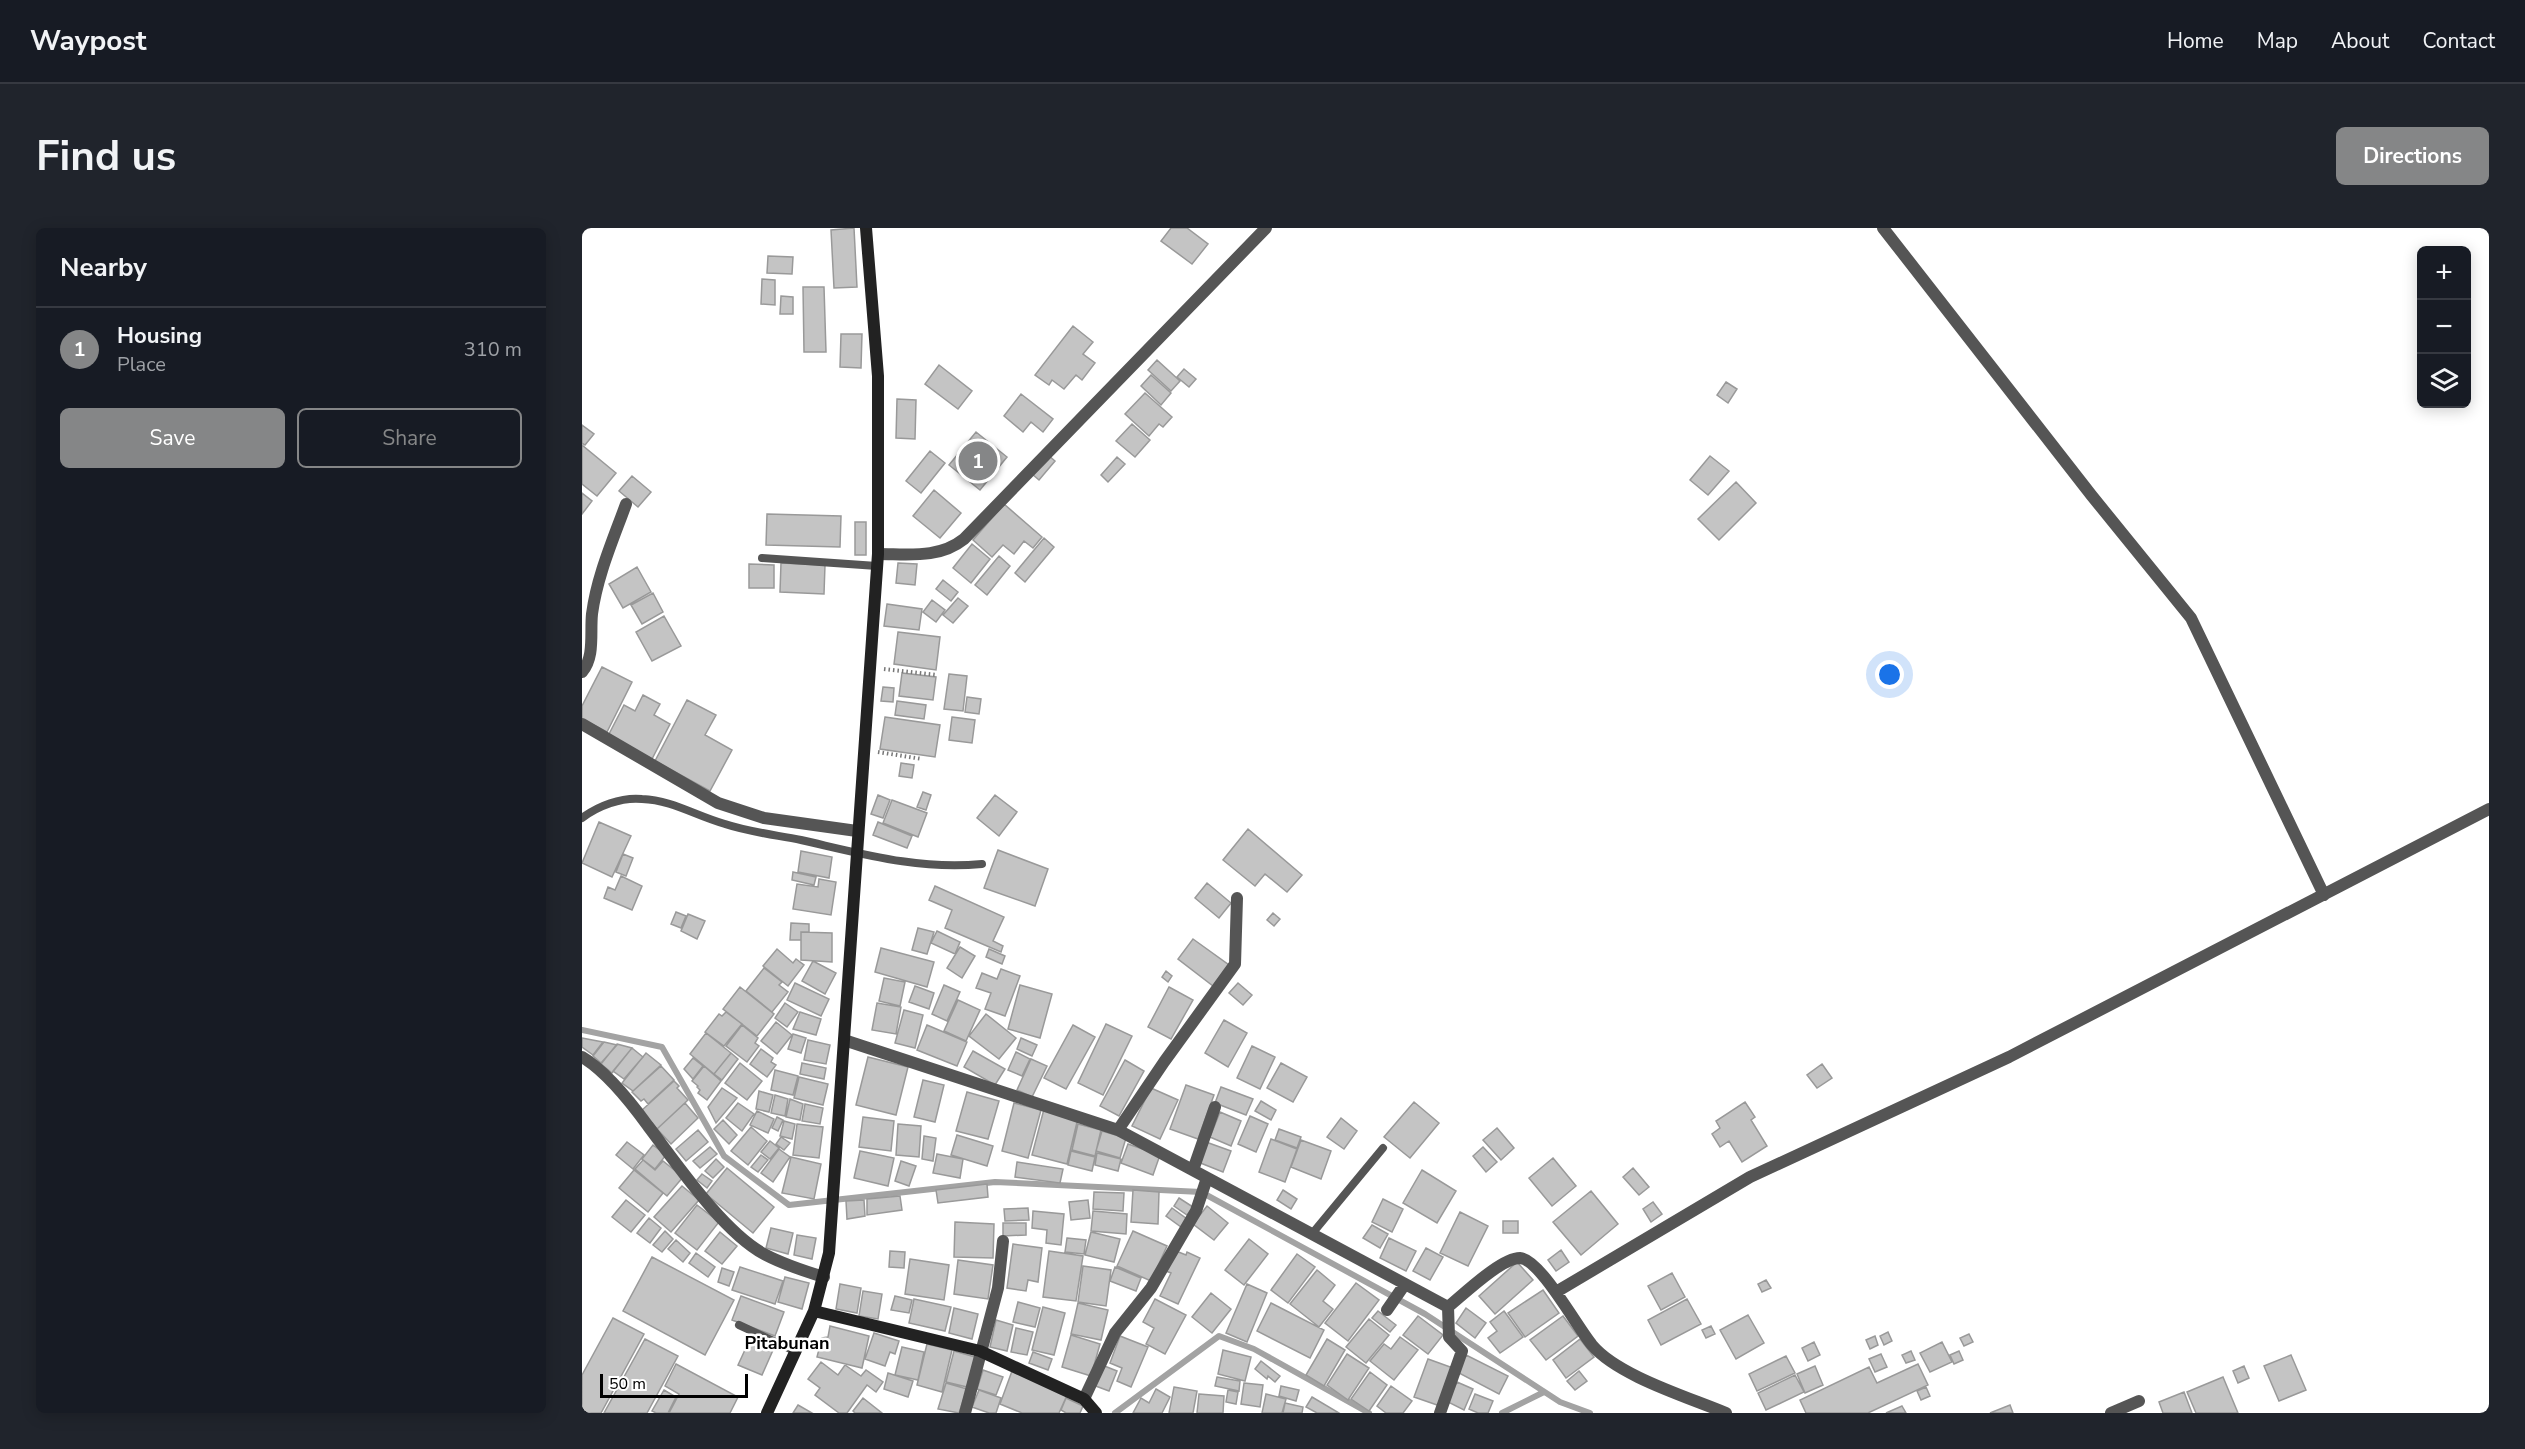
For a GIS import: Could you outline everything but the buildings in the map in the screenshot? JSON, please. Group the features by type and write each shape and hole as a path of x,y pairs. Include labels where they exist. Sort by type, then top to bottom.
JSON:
{"street":[{"path":"767,1413 814,1311 829,1253 877,560 878,376 866,228"},
{"path":"877,560 942,552 953,548 964,539 1266,228"},
{"path":"1883,228 2092,496 2192,618 2324,895"},
{"path":"582,672 590,660 590,632 596,589 626,504"},
{"path":"582,724 718,803 764,818 857,831"},
{"path":"1556,1292 1750,1177 2009,1057 2489,809"},
{"path":"1118,1130 1235,964 1237,898"},
{"path":"844,1040 1118,1130 1193,1170 1205,1183 1311,1235 1403,1287 1448,1307"},
{"path":"582,1057 621,1093 684,1173 743,1240 763,1254 824,1277"},
{"path":"1193,1170 1215,1107"},
{"path":"1084,1399 1115,1333 1151,1288 1196,1211 1205,1183"},
{"path":"965,1413 998,1288 1003,1241"},
{"path":"1448,1307 1505,1262 1518,1258 1530,1260 1556,1292 1568,1314 1594,1347 1619,1367 1726,1413"},
{"path":"1389,1307 1403,1287"},
{"path":"1440,1413 1462,1351 1449,1337 1448,1307"},
{"path":"814,1311 980,1352 1084,1399 1096,1413"},
{"path":"2111,1413 2139,1401"}],"lane":[{"path":"762,558 877,560"},
{"path":"582,818 590,812 614,803 638,798 669,803 727,825 892,861 952,867 982,864"},
{"path":"1311,1235 1383,1148"},
{"path":"739,1325 797,1352"}],"path":[{"path":"869,667 937,675"},
{"path":"865,750 922,759"}],"waterway":[{"path":"582,1030 662,1047 724,1156 789,1205 995,1182 1201,1192 1425,1314 1560,1402 1590,1413"},
{"path":"1115,1413 1219,1336 1254,1349 1369,1413"},
{"path":"1502,1413 1544,1392"}],"place":[{"name":"Housing","path":"978,461"}],"district":[{"name":"Pitabunan","path":"787,1343"}]}
